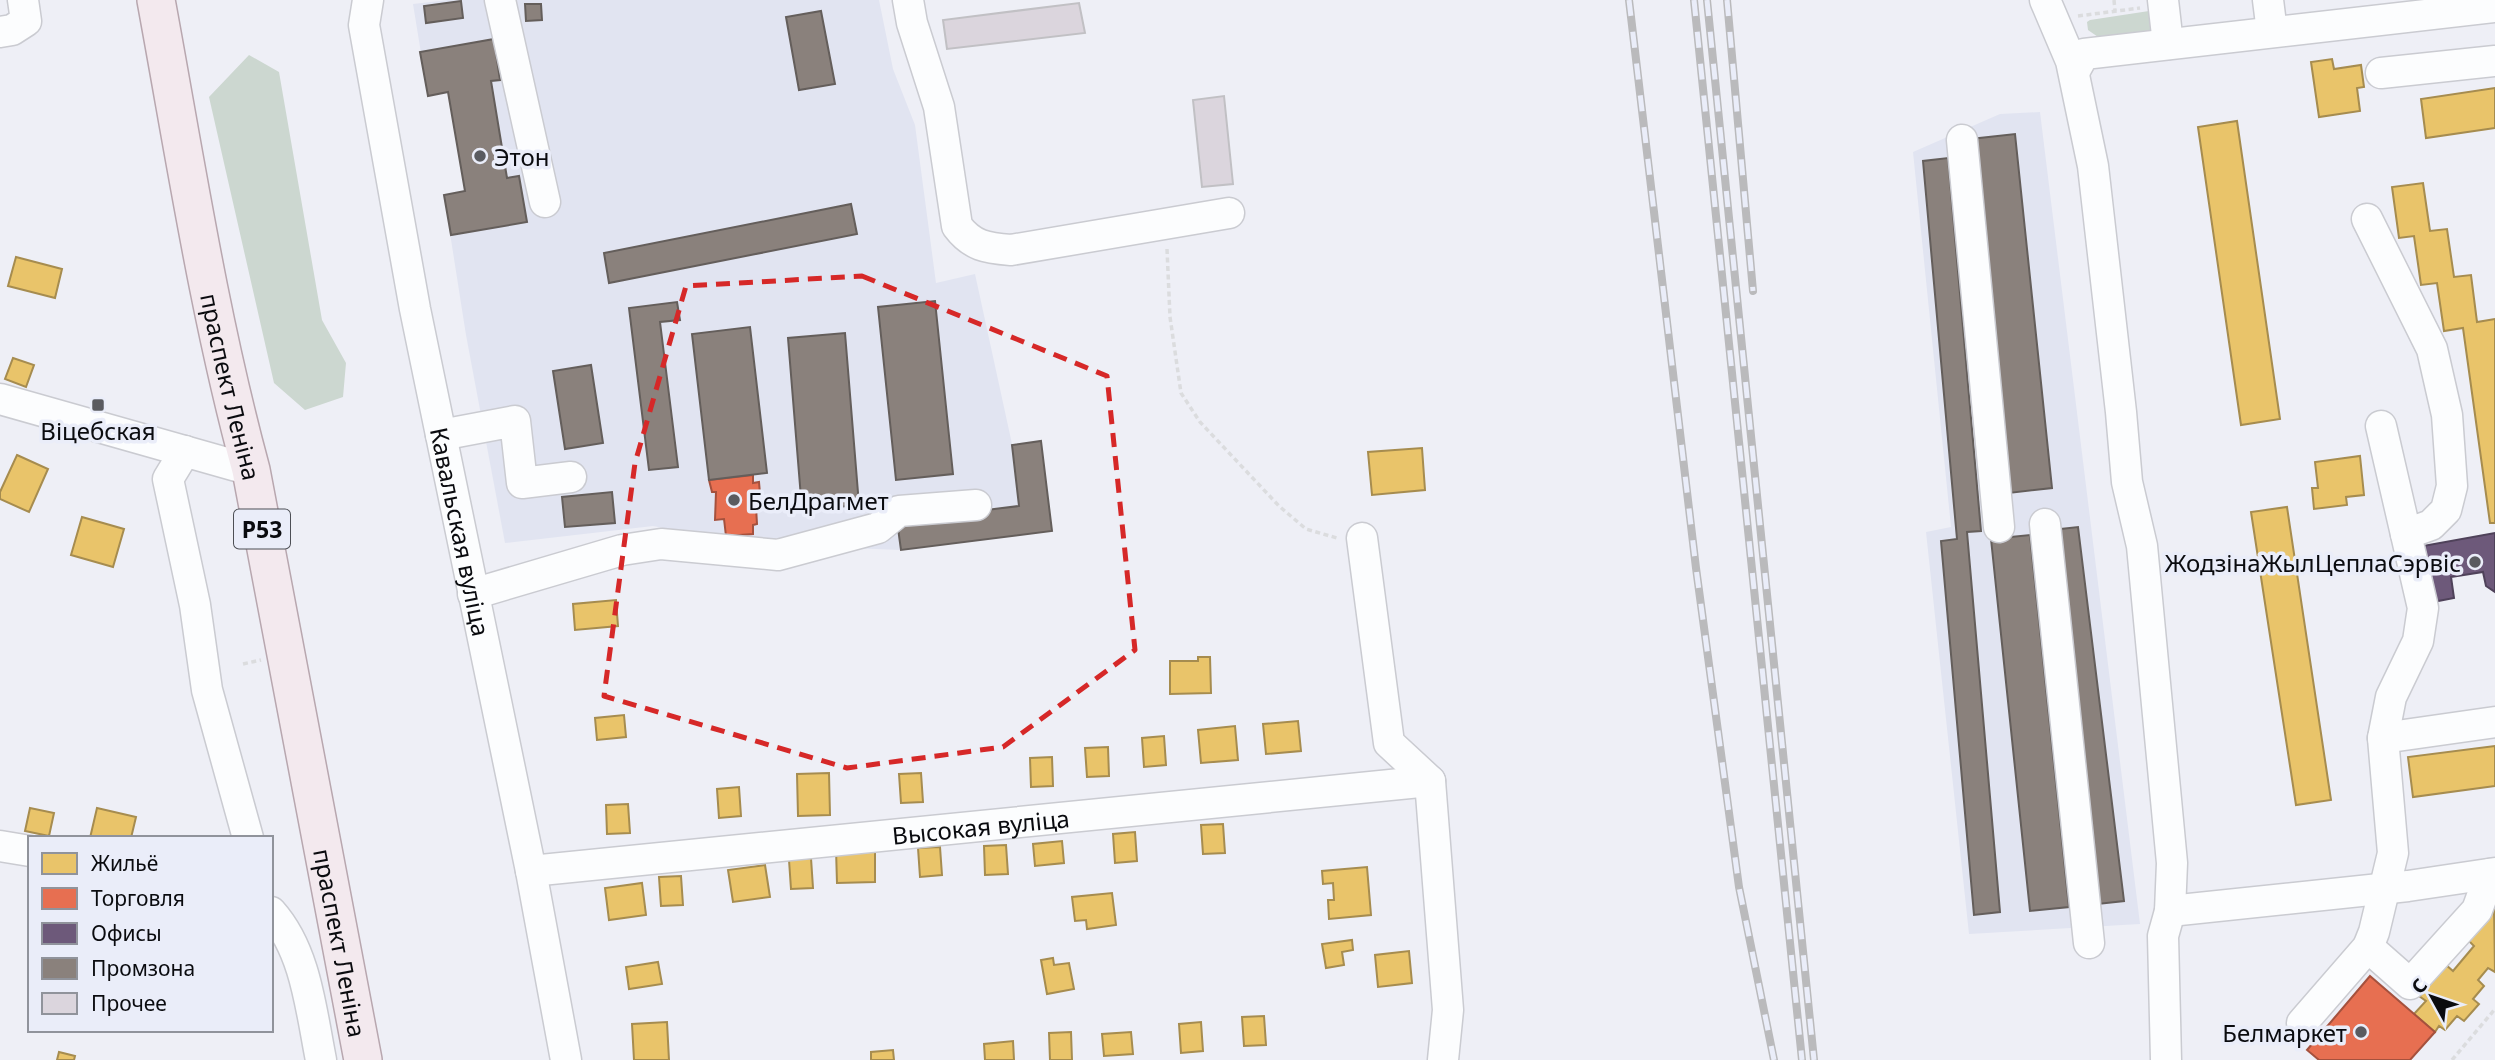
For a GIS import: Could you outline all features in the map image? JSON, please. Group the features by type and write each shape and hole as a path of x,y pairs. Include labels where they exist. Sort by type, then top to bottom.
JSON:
{"main road":[{"name":"праспект Леніна","path":"156,0 212,303 229,374 231,396 251,470 363,1060"}],"street":[{"path":"0,32 12,30 26,21 23,0"},
{"name":"Кавальская вуліца","path":"368,0 364,25 415,309 531,871 566,1060"},
{"path":"500,0 545,202"},
{"path":"908,0 912,23 939,107 957,226 967,239 987,248 1011,250 1229,213"},
{"path":"2045,0 2071,61 2093,166 2127,482 2143,546 2172,863 2170,911 2163,936 2166,1060"},
{"path":"2164,0 2168,44"},
{"path":"2268,0 2272,32"},
{"path":"2074,72 2084,54 2495,6"},
{"path":"2381,73 2495,61"},
{"path":"1962,140 1999,527"},
{"path":"2367,219 2432,349 2447,415 2452,486 2446,510 2431,525 2406,534"},
{"path":"0,399 251,470"},
{"path":"441,435 515,421 522,483 571,477"},
{"path":"2302,1023 2368,947 2393,853 2383,738 2391,697 2418,641 2423,608 2381,426"},
{"path":"185,451 168,479 195,605 207,690 247,836"},
{"path":"474,594 622,550 661,544 778,555 878,528 899,510 976,505"},
{"path":"2045,524 2089,943"},
{"path":"1362,542 1389,743 1430,781 1448,1010 1438,1060"},
{"path":"2383,738 2495,722"},
{"name":"Высокая вуліца","path":"531,871 1430,781"},
{"path":"0,846 28,851"},
{"path":"2170,911 2492,874"},
{"path":"2368,947 2410,984 2477,910 2492,874"},
{"path":"273,914 285,927 295,948 309,998 321,1060"}],"path":[{"path":"2114,0 2115,11"},
{"path":"1166,222 1170,317 1181,393 1200,422 1279,506 1306,529 1362,542"},
{"path":"2452,1060 2495,1009"}],"highlighted area":[{"path":"862,276 1107,376 1135,650 1003,747 847,768 604,696 635,463 686,286"}],"shaded area":[{"path":"448,0 879,0 893,69 915,125 936,283 975,274 1012,444 1041,441 1052,531 901,550 747,544 653,526 505,543 466,335 444,195 465,191 448,93 428,96 413,4"},
{"path":"2149,11 2152,13 2152,30 2101,39 2088,30 2087,22 2090,20"},
{"path":"249,55 279,72 322,320 346,363 343,397 305,410 274,383 209,97"},
{"path":"2040,112 2140,924 1969,934 1926,532 1951,527 1913,152 2000,114"}],"building: Жильё":[{"path":"2332,59 2334,69 2361,65 2364,87 2357,88 2360,111 2319,117 2311,62"},
{"path":"2495,88 2495,128 2426,138 2421,99"},
{"path":"2237,121 2280,419 2241,425 2198,127"},
{"path":"2423,183 2430,231 2447,229 2454,277 2471,275 2477,322 2495,319 2495,523 2490,523 2463,328 2444,331 2437,283 2421,285 2414,236 2399,238 2392,187"},
{"path":"16,257 62,269 55,298 8,286"},
{"path":"13,358 34,365 26,387 5,379"},
{"path":"1422,448 1425,490 1372,495 1368,452"},
{"path":"17,455 48,469 29,512 0,499 0,492"},
{"path":"2360,456 2364,495 2346,497 2347,505 2314,509 2312,488 2318,488 2315,462"},
{"path":"2287,507 2331,800 2296,805 2251,512"},
{"path":"82,517 124,529 113,567 71,555"},
{"path":"616,600 618,626 575,630 573,604"},
{"path":"1198,657 1210,657 1211,693 1170,694 1170,661 1198,661"},
{"path":"624,715 626,737 597,740 595,718"},
{"path":"1298,721 1301,751 1266,754 1263,724"},
{"path":"1235,726 1238,760 1201,763 1198,730"},
{"path":"1164,736 1166,765 1144,767 1142,738"},
{"path":"2495,746 2495,786 2413,797 2408,757"},
{"path":"1108,747 1109,776 1087,777 1085,748"},
{"path":"1052,757 1053,786 1031,787 1030,758"},
{"path":"829,773 830,815 798,816 797,774"},
{"path":"921,773 923,802 901,803 899,774"},
{"path":"739,787 741,816 719,818 717,789"},
{"path":"628,804 630,833 607,834 606,805"},
{"path":"30,808 54,813 49,836 25,831"},
{"path":"97,808 136,817 131,836 90,836"},
{"path":"1223,824 1225,853 1203,854 1201,825"},
{"path":"1135,832 1137,861 1115,863 1113,834"},
{"path":"1062,841 1064,863 1035,866 1033,844"},
{"path":"1006,845 1008,874 985,875 984,846"},
{"path":"940,847 942,875 920,877 918,848"},
{"path":"836,849 875,849 875,882 837,883"},
{"path":"811,858 813,888 791,889 789,860"},
{"path":"765,865 770,897 733,902 728,870"},
{"path":"1367,867 1371,915 1329,919 1328,900 1334,900 1333,883 1323,884 1322,871"},
{"path":"681,876 683,905 661,906 659,877"},
{"path":"642,883 646,915 609,920 605,888"},
{"path":"1112,893 1116,925 1087,929 1086,920 1075,921 1072,897"},
{"path":"2494,909 2495,972 2488,968 2478,980 2484,986 2473,999 2479,1004 2464,1021 2457,1016 2445,1030 2439,1026 2435,1032 2414,1014 2426,1001 2419,996 2446,965 2453,971 2474,946 2468,940"},
{"path":"1352,940 1353,950 1342,952 1344,965 1326,968 1322,944"},
{"path":"1409,951 1412,983 1378,987 1375,955"},
{"path":"1053,958 1054,965 1069,963 1074,989 1047,994 1041,960"},
{"path":"658,962 662,984 629,989 626,967"},
{"path":"1264,1016 1266,1045 1244,1046 1242,1017"},
{"path":"667,1022 669,1060 634,1060 632,1024"},
{"path":"1201,1022 1203,1051 1181,1053 1179,1024"},
{"path":"1071,1032 1072,1060 1050,1060 1049,1033"},
{"path":"1131,1032 1133,1054 1104,1056 1102,1034"},
{"path":"1013,1041 1014,1060 985,1060 984,1044"},
{"path":"893,1050 894,1060 871,1060 871,1052"},
{"path":"59,1052 75,1056 74,1060 57,1060"}],"building: Торговля":[{"path":"753,475 753,483 759,482 761,506 756,507 757,524 753,525 753,534 726,536 724,519 715,520 716,492 712,492 709,480"},
{"path":"2370,976 2435,1032 2410,1060 2319,1060 2307,1050"}],"building: Офисы":[{"path":"2495,533 2495,592 2486,586 2483,572 2451,577 2454,598 2433,602 2423,546"}],"building: Промзона":[{"path":"461,1 463,18 426,23 424,6"},
{"path":"525,4 541,4 542,20 526,21"},
{"path":"821,11 835,84 799,90 786,17"},
{"path":"494,39 500,80 491,81 507,178 519,176 527,222 451,235 444,195 465,191 448,92 428,96 420,52"},
{"path":"2015,134 2052,488 2009,493 1971,139"},
{"path":"1948,158 1981,531 1967,532 2000,912 1974,915 1941,541 1957,539 1923,161"},
{"path":"851,204 857,234 609,283 604,253"},
{"path":"935,301 953,474 896,480 878,307"},
{"path":"677,302 680,320 660,322 678,467 649,470 629,308"},
{"path":"750,327 767,473 709,480 692,334"},
{"path":"845,333 859,505 802,510 788,338"},
{"path":"591,365 603,443 565,449 553,371"},
{"path":"1041,441 1052,531 901,550 897,521 1019,506 1012,445"},
{"path":"612,492 615,523 565,527 562,497"},
{"path":"2078,527 2124,901 2098,904 2052,530"},
{"path":"2030,535 2069,907 2030,911 1991,539"}],"building: Прочее":[{"path":"1079,3 1085,33 947,49 943,20"},
{"path":"1224,96 1233,184 1202,187 1193,100"}],"railway":[{"path":"1629,0 1696,568 1739,887 1774,1060"},
{"path":"1694,0 1802,1060"},
{"path":"1707,0 1814,1060"},
{"path":"1727,0 1753,291"}],"place":[{"name":"Этон","path":"480,156"},
{"name":"Віцебская","path":"98,405"},
{"name":"БелДрагмет","path":"734,500"},
{"name":"ЖодзінаЖылЦеплаСэрвіс","path":"2475,562"},
{"name":"Белмаркет","path":"2361,1032"}]}
